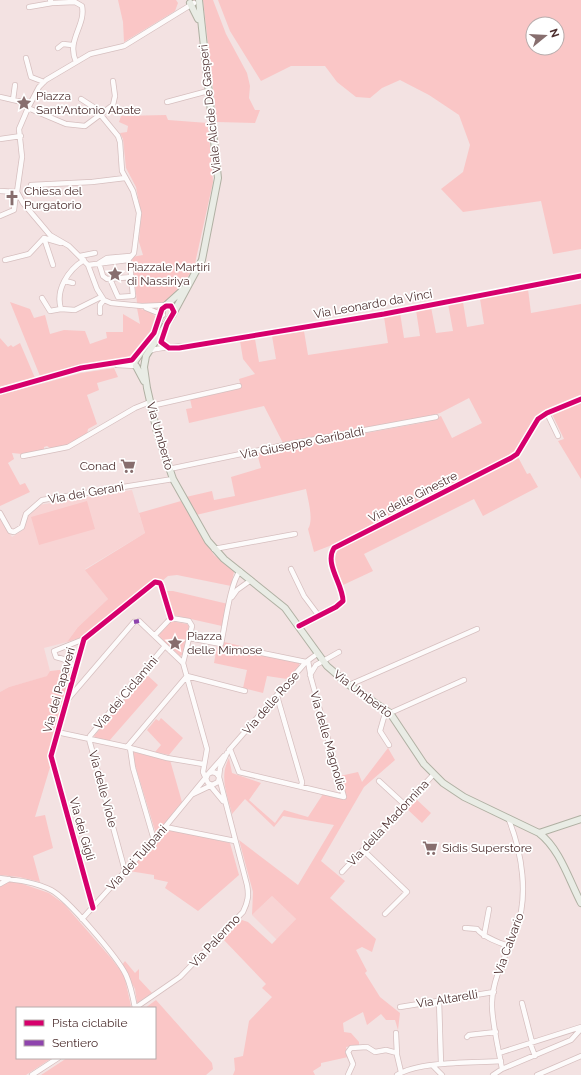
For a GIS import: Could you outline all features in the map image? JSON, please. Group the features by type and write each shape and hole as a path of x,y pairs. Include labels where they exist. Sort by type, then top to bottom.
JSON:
{"main road":[{"path":"193,2 202,32"},
{"path":"193,2 202,32"},
{"name":"Viale Alcide De Gasperi","path":"193,277 202,260 218,178 202,32"},
{"path":"138,361 154,333 164,310 193,277"},
{"path":"138,361 146,355 173,314 193,277"},
{"path":"164,310 172,308 173,314"},
{"path":"164,310 167,318 173,314"},
{"name":"Via Umberto","path":"138,361 147,388 157,432 173,479 192,515 216,551 285,608 299,626 321,660 349,685 388,711 420,758 451,790 509,820 539,833 552,845 581,903"},
{"path":"539,833 581,819"}],"street":[{"path":"29,7 51,2 75,2 82,6 79,26 72,45 76,62"},
{"path":"0,216 14,210 22,156 21,136 19,129 36,92 44,82 90,54 124,46 193,2"},
{"path":"58,48 63,44 72,45"},
{"path":"26,58 31,77 44,82"},
{"path":"0,97 25,103 28,108 66,124 78,126 88,125 113,105 115,96 113,81"},
{"path":"12,99 15,85"},
{"path":"167,102 208,90"},
{"path":"81,99 95,108 118,136 121,166 125,178 133,191 139,213 134,253 130,257 88,265"},
{"path":"0,139 21,136"},
{"path":"31,185 92,182 125,178"},
{"path":"0,191 17,196 50,235 84,260 88,265 102,298 100,313"},
{"path":"44,238 64,244"},
{"path":"5,260 29,254 44,238"},
{"path":"44,238 53,265"},
{"path":"80,256 95,253"},
{"path":"110,279 116,295 120,298 129,297 134,294 130,257"},
{"path":"61,309 61,285 75,266 84,260"},
{"path":"99,263 103,276 110,279 132,277"},
{"name":"Via Leonardo da Vinci","path":"146,355 153,349 199,345 384,314 581,276"},
{"path":"65,280 73,283"},
{"path":"42,298 50,311 61,309 75,310 102,298 118,304 164,310"},
{"path":"142,306 157,314 159,322"},
{"path":"152,310 164,310"},
{"path":"166,324 160,339 162,345 169,348"},
{"path":"108,365 138,361"},
{"path":"0,391 81,368 138,361"},
{"path":"23,456 68,447 131,410 151,404 239,386"},
{"name":"Via delle Ginestre","path":"299,626 336,607 343,601 341,589 331,561 334,548 512,458 517,454 538,419 547,413 581,399"},
{"path":"547,413 558,436"},
{"name":"Via Giuseppe Garibaldi","path":"169,469 289,444 436,417"},
{"name":"Via dei Gerani","path":"0,513 10,531 14,532 22,527 26,514 42,500 173,479"},
{"path":"216,551 295,534"},
{"path":"291,569 304,596 319,616"},
{"path":"190,638 221,644 236,576 240,571"},
{"path":"231,601 237,590 251,580"},
{"name":"Via dei Papaveri","path":"50,756 84,639 155,582 160,582 170,616"},
{"path":"153,634 170,616 191,623 190,638 183,664"},
{"path":"67,700 137,621 153,634 164,647 183,664 207,749 203,764 208,779 224,804"},
{"path":"349,685 477,629"},
{"path":"76,667 63,659 56,658 54,651 84,639"},
{"name":"Via dei Ciclamini","path":"89,739 164,647"},
{"path":"252,651 307,662"},
{"path":"310,675 321,660 339,652"},
{"name":"Via delle Rose","path":"208,779 229,751 307,662 317,654"},
{"name":"Via delle Magnolie","path":"301,787 344,797 307,662"},
{"path":"187,676 245,691"},
{"path":"128,748 187,676"},
{"path":"389,745 380,732 388,711 464,680"},
{"path":"71,686 77,689"},
{"path":"229,751 239,772 301,787 302,782 277,696"},
{"name":"Via delle Viole","path":"57,732 89,739 125,871"},
{"path":"89,739 203,764"},
{"path":"128,748 154,840"},
{"path":"208,779 218,782 220,768 229,751"},
{"name":"Via dei Gigli","path":"50,756 93,908"},
{"path":"190,796 214,772 219,777 224,804"},
{"name":"Via della Madonnina","path":"342,872 434,774"},
{"name":"Via dei Tulipani","path":"82,919 154,840 190,796 208,779"},
{"path":"379,781 405,805"},
{"name":"Via Palermo","path":"136,1007 180,977 243,912 246,905 248,892 224,804"},
{"name":"Via Calvario","path":"502,1069 492,1002 500,964 516,931 523,904 520,850 509,820"},
{"path":"514,833 520,825"},
{"path":"165,827 235,841"},
{"path":"363,850 406,892 385,914"},
{"path":"0,878 24,881 51,890 65,900 126,974 135,1007"},
{"path":"0,884 10,879"},
{"path":"484,936 489,908"},
{"path":"465,928 477,929 484,936 508,946"},
{"name":"Via Altarelli","path":"400,1007 494,992"},
{"path":"439,1000 441,1064"},
{"path":"522,1003 535,1056"},
{"path":"499,1053 581,1028"},
{"path":"493,1075 502,1069 571,1040 581,1028"},
{"path":"467,1037 468,1034 496,1032"},
{"path":"396,1033 399,1074 408,1069 441,1064 501,1061"},
{"path":"348,1075 353,1064 349,1056 349,1049 367,1047 375,1052 386,1050 397,1053"},
{"path":"537,1075 581,1056"},
{"path":"32,1075 56,1059"},
{"path":"433,1066 442,1075"}],"shaded area":[{"path":"118,0 176,0 178,3 175,11 124,42 123,22"},
{"path":"203,0 213,0 226,34 247,73 250,86 249,98 255,110 260,110 255,123 217,122"},
{"path":"218,0 581,0 581,249 553,254 541,201 463,212 441,189 463,172 470,145 459,115 429,95 400,80 382,88 370,98 356,97 337,82 325,66 291,66 261,81 230,31"},
{"path":"166,115 168,120 208,123 213,182 194,268 176,293 165,302 155,305 137,303 132,257 143,255 139,242 141,213 136,187 126,168 123,139 120,133 127,132 128,126 119,122 121,116"},
{"path":"528,289 531,313 581,304 581,397 545,412 511,456 332,545 314,552 308,529 311,515 306,489 196,515 186,497 212,491 214,500 235,496 231,477 261,468 257,453 426,422 441,416 452,438 482,423 469,398 440,413 426,417 283,443 264,406 189,423 186,409 192,408 190,399 241,387 239,379 255,374 243,359 240,341 255,339 259,362 276,359 272,336 304,331 308,355 388,343 384,317 400,313 404,338 420,336 416,310 431,307 436,333 453,331 448,304 463,302 467,327 484,324 480,299"},
{"path":"10,302 30,309 34,318 45,315 50,334 64,330 85,331 90,344 107,338 106,332 123,332 123,314 140,324 137,308 151,312 157,318 154,331 134,355 127,360 88,363 40,376"},
{"path":"0,338 8,347 11,345 13,347 20,343 35,378 0,387"},
{"path":"114,368 118,377 97,383 99,390 87,395 97,424 88,429 87,434 65,446 50,448 47,446 44,447 44,450 22,454 12,453 14,459 8,463 20,485 25,483 30,492 0,506 0,395 81,373"},
{"path":"581,403 581,479 558,441 564,439 552,414"},
{"path":"518,457 527,474 530,473 538,487 483,516 474,499 364,554 373,571 343,585 337,571 335,561 335,556 340,548"},
{"path":"132,490 145,533 85,569 108,599 78,627 67,642 44,648 50,671 48,676 9,687 0,692 0,518 12,537 24,529 28,516 39,505"},
{"path":"87,501 95,529 39,545 31,517"},
{"path":"181,501 214,555 233,569 234,572 231,586 177,575 168,576 162,581 156,580 83,637 67,642 78,627 108,599 85,570 145,533 139,513"},
{"path":"165,591 173,591 228,604 222,626 173,615"},
{"path":"171,621 187,624 189,626 182,655 180,656 160,637 159,634"},
{"path":"224,642 241,646 251,652 299,663 299,666 287,679 267,676 263,693 243,688 247,670 214,663 217,646"},
{"path":"68,669 72,673 48,757 51,764 35,817 45,815 53,848 33,856 40,882 19,877 0,875 0,692 9,687 47,676 50,671"},
{"path":"146,674 158,685 109,741 95,738 94,736"},
{"path":"161,718 183,738 169,755 155,752 161,745 147,730 156,719 159,721"},
{"path":"388,748 395,760 364,787 321,861 345,881 330,898 376,939 372,952 362,947 356,950 367,971 365,973 380,997 400,1013 398,1030 395,1020 386,1020 381,1014 367,1025 363,1012 343,1023 344,1032 351,1033 359,1042 359,1045 346,1047 348,1057 321,1063 321,1066 313,1071 315,1075 233,1075 235,1070 234,1058 243,1056 249,1021 272,997 262,988 266,984 223,939 242,920 248,922 272,944 296,919 272,896 252,915 253,892 239,840 298,885 334,825 283,816 274,827 245,799 232,814 224,779 226,765 229,758 232,773 261,783 249,800 275,823 284,810 308,817 323,794 346,800 340,776 358,772 362,782"},
{"path":"134,752 170,760 182,802 156,834 132,755"},
{"path":"416,799 431,813 422,823 407,809"},
{"path":"166,829 230,843 239,875 198,911 165,888 168,882 154,879 154,875 129,871"},
{"path":"14,881 49,893 64,904 124,975 131,1006 16,1007 16,1059 50,1059 26,1075 0,1075 0,886"},
{"path":"272,896 296,919 277,940 252,915"},
{"path":"125,961 135,973 139,969 139,979 152,993 137,1003 135,989 122,965"},
{"path":"156,1000 212,1063 213,1069 206,1075 41,1075 65,1059 156,1059 156,1007 146,1007"}],"marked path":[{"path":"134,622 139,621"}],"cycle path":[{"path":"0,391 81,368 132,360 154,333 162,309 166,306 171,306 174,312 167,324 161,342 169,348 179,348 384,314 581,276"},
{"path":"299,626 336,607 343,601 342,594 332,567 331,561 334,548 511,458 517,454 538,419 547,413 581,399"},
{"path":"93,908 51,756 84,639 155,582 160,583 161,585 171,618"}],"place":[{"name":"Piazza Sant'Antonio Abate","path":"24,103"},
{"name":"Chiesa del Purgatorio","path":"12,198"},
{"name":"Piazzale Martiri di Nassiriya","path":"115,274"},
{"name":"Conad","path":"128,466"},
{"name":"Piazza delle Mimose","path":"175,643"},
{"name":"Sidis Superstore","path":"430,848"}]}
